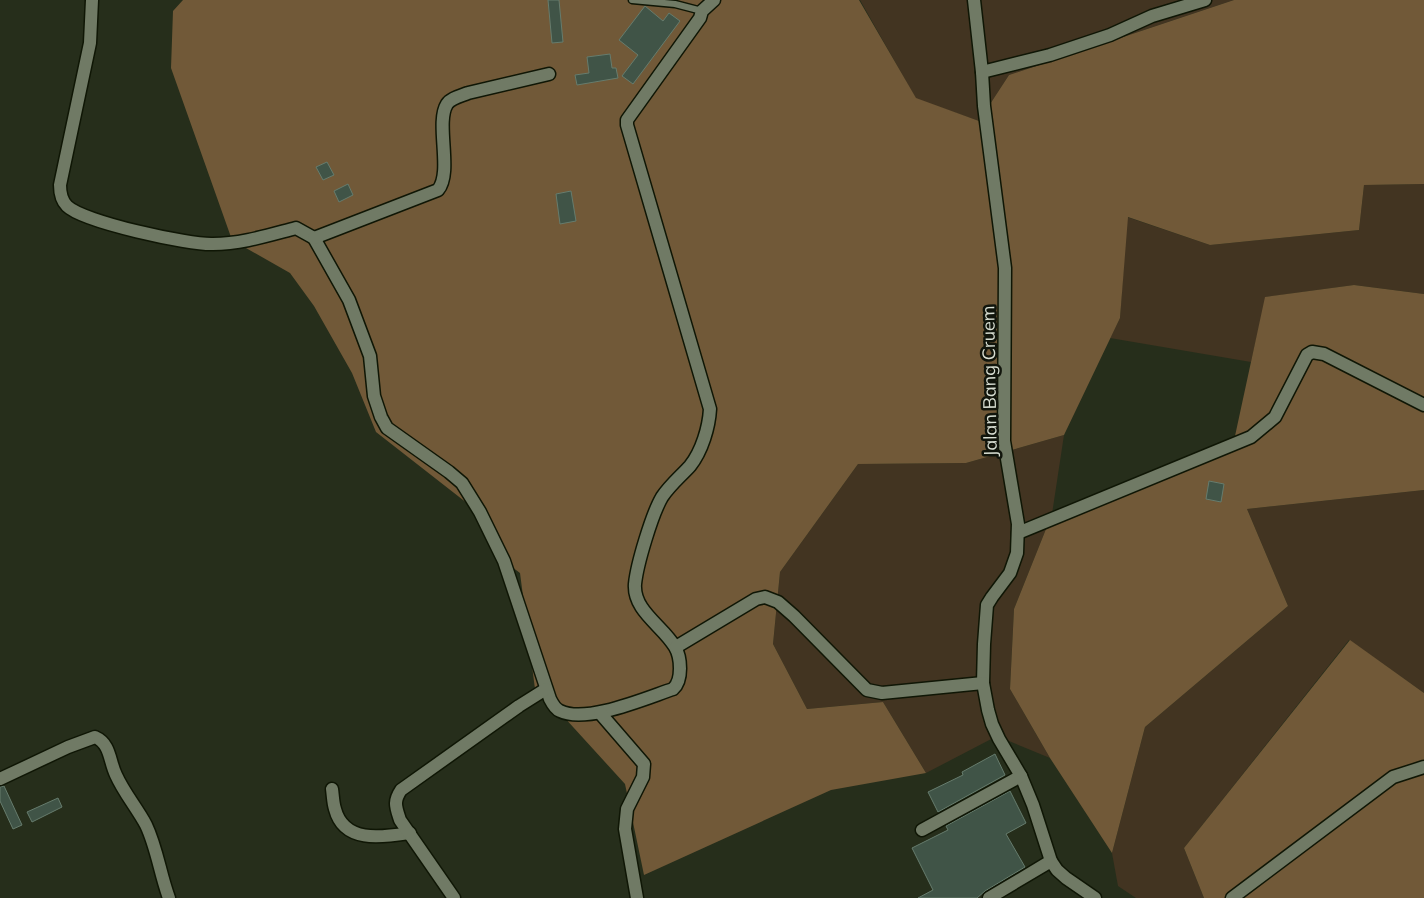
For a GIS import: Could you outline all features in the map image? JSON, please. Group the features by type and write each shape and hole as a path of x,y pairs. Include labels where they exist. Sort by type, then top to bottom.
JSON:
{"street":[{"path":"92,0 90,42 60,185 60,195 67,205 91,218 171,239 213,244 246,241 296,228 314,238 352,308 370,356 374,396 387,428 462,483 480,512 504,561 553,705 560,711 580,714 600,712 673,689 680,680 681,674 676,647 640,606 635,591 636,572 661,499 692,464 706,433 710,409 627,120 700,18 702,11 714,0"},
{"name":"Jalan Bang Cruem","path":"974,0 984,106 1005,268 1004,441 1018,524 1017,553 1010,573 988,605 983,683 992,724 1033,805 1051,861 1066,878 1095,898"},
{"path":"982,72 1050,56 1110,35 1152,16 1205,0"},
{"path":"314,238 438,190 442,185 444,170 444,117 447,104 455,98 468,93 548,74"},
{"path":"1018,533 1251,437 1275,417 1307,355 1312,352 1324,354 1424,405"},
{"path":"676,647 756,599 766,597 778,602 794,616 864,688 877,692 983,683"},
{"path":"454,898 400,820 396,808 396,799 401,790 546,689"},
{"path":"600,712 644,764 643,777 626,809 625,829 637,898"},
{"path":"0,780 95,736 103,740 115,774 149,832 155,846 168,898"},
{"path":"1232,898 1393,777 1424,767"},
{"path":"922,830 1020,776"},
{"path":"332,789 335,811 343,824 356,835 383,837 410,833"},
{"path":"989,898 1051,861"}],"lane":[{"path":"632,0 675,4 702,11"}],"shaded area":[{"path":"183,0 859,0 916,98 979,121 1009,75 1234,0 1424,0 1424,184 1364,185 1359,230 1210,245 1128,217 1120,318 1064,435 966,463 858,464 780,572 773,644 807,709 883,702 926,773 831,790 644,875 625,784 553,705 535,689 520,573 504,561 472,507 376,432 352,373 314,306 290,273 232,240 171,68 173,11"},
{"path":"860,0 1234,0 1009,75 979,121 916,99"},
{"path":"1424,184 1424,294 1354,285 1266,297 1251,362 1110,338 1120,318 1127,217 1210,245 1359,230 1364,185"},
{"path":"1354,285 1424,294 1424,490 1247,509 1288,606 1145,727 1112,853 1050,758 1010,689 1014,609 1052,514 1235,436 1265,297"},
{"path":"1064,435 1052,514 1014,609 1010,689 1050,758 997,736 926,773 883,702 807,709 773,644 780,572 858,464 966,463"},
{"path":"1424,490 1424,693 1349,640 1184,848 1204,898 1136,898 1118,886 1112,853 1145,727 1288,606 1247,509"},
{"path":"1350,640 1424,693 1424,898 1204,898 1184,848"}],"building":[{"path":"548,0 559,0 563,42 552,43"},
{"path":"645,6 663,21 669,13 680,21 633,84 622,76 638,55 619,40"},
{"path":"610,54 612,68 616,68 618,78 577,85 575,75 589,73 587,57"},
{"path":"327,162 334,175 323,180 316,167"},
{"path":"348,184 353,195 339,202 334,191"},
{"path":"571,191 576,221 560,224 556,194"},
{"path":"1209,481 1224,484 1221,502 1206,499"},
{"path":"995,754 1005,775 938,812 928,792 963,775 962,772"},
{"path":"4,786 22,825 13,829 0,801 0,787"},
{"path":"1010,791 1026,823 1006,834 1025,867 985,891 977,898 918,898 933,890 912,848 948,830 946,826"},
{"path":"58,798 62,807 32,822 27,812"}]}
